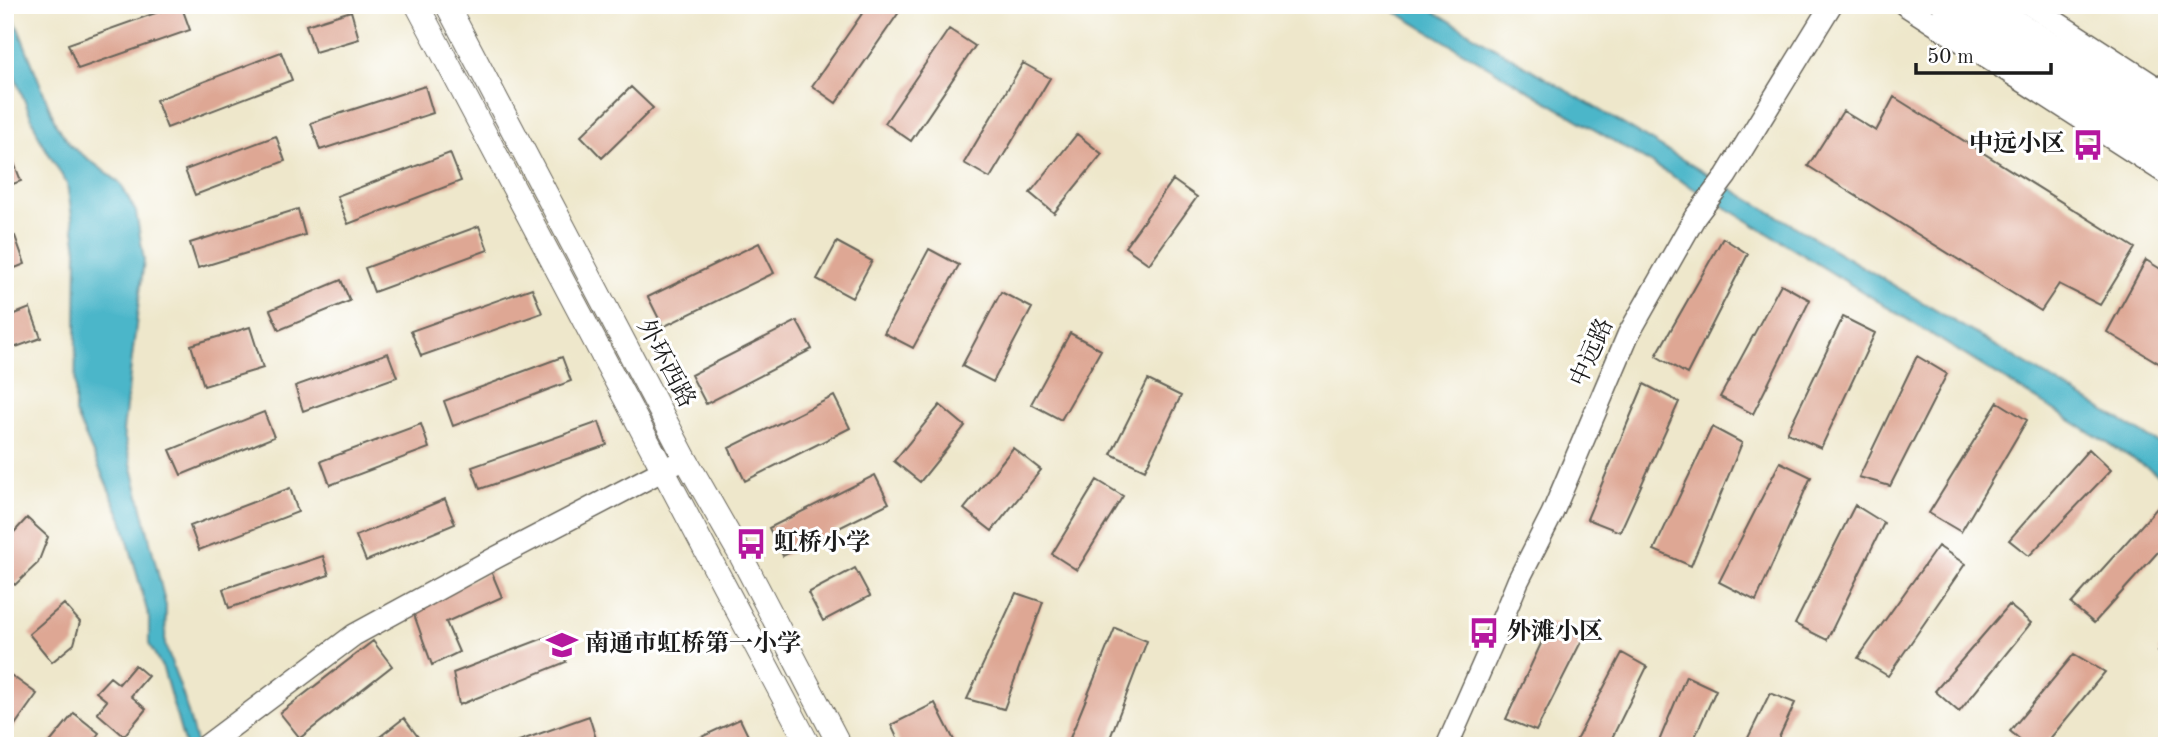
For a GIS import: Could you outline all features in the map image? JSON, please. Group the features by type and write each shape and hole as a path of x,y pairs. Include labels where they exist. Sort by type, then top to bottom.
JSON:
{"highway":[{"path":"1945,5 2166,147"},
{"path":"1987,5 2167,120"}],"main road":[{"name":"外环西路","path":"417,5 809,746"},
{"name":"外环西路","path":"447,5 840,746"}],"street":[{"name":"中远路","path":"1447,746 1629,335 1695,217 1726,176 1831,5"},
{"path":"1905,5 2167,174"},
{"path":"2030,5 2167,94"},
{"path":"209,744 354,635 685,458"}],"water":[{"path":"5,5 9,5 56,124 71,146 120,183 136,212 144,260 123,431 166,606 165,644 197,746 185,746 163,669 149,644 149,618 122,519 75,413 77,249 67,184 40,139 5,52"},
{"path":"1384,5 1423,5 2167,448 2167,480 1740,216"}],"building":[{"path":"181,5 190,30 78,69 68,44"},
{"path":"868,5 904,5 836,103 812,86"},
{"path":"351,11 359,39 315,52 306,25"},
{"path":"949,29 975,46 911,141 885,123"},
{"path":"281,52 292,80 167,128 156,100"},
{"path":"1023,63 1050,78 990,178 964,163"},
{"path":"425,86 433,113 320,150 311,123"},
{"path":"631,87 653,108 602,158 581,136"},
{"path":"1894,97 2135,248 2100,305 2059,284 2041,311 1808,166 1843,111 1876,131"},
{"path":"1077,134 1102,154 1054,213 1030,193"},
{"path":"276,136 285,161 195,195 185,170"},
{"path":"450,153 461,181 348,224 337,196"},
{"path":"11,155 21,181 5,187 5,157"},
{"path":"1173,180 1197,197 1149,264 1125,247"},
{"path":"298,209 305,235 198,268 190,243"},
{"path":"479,226 488,250 374,292 365,268"},
{"path":"15,236 25,264 5,272 5,240"},
{"path":"1723,238 1748,254 1687,374 1656,356"},
{"path":"837,242 872,261 852,298 817,279"},
{"path":"759,243 774,273 663,327 648,297"},
{"path":"929,249 959,265 913,348 884,333"},
{"path":"2146,260 2167,273 2167,368 2107,332"},
{"path":"341,280 350,301 279,330 270,310"},
{"path":"1781,284 1810,300 1753,414 1720,397"},
{"path":"532,288 542,313 421,356 411,331"},
{"path":"1001,292 1032,308 993,382 962,366"},
{"path":"30,308 41,338 5,351 5,318"},
{"path":"1843,317 1875,333 1821,448 1787,433"},
{"path":"797,321 812,349 706,404 691,375"},
{"path":"250,327 263,368 204,386 191,345"},
{"path":"1070,333 1101,350 1061,420 1031,404"},
{"path":"388,353 397,377 303,411 295,386"},
{"path":"1917,356 1947,374 1890,486 1859,477"},
{"path":"562,357 571,381 453,426 444,401"},
{"path":"1148,380 1181,396 1145,470 1111,454"},
{"path":"1644,384 1679,402 1620,532 1587,519"},
{"path":"834,396 850,428 745,481 729,448"},
{"path":"1998,402 2027,420 1961,532 1929,513"},
{"path":"940,405 965,426 920,482 894,461"},
{"path":"264,412 274,437 181,475 170,450"},
{"path":"599,422 607,445 480,489 472,467"},
{"path":"421,424 429,448 330,485 321,461"},
{"path":"1712,427 1742,443 1691,566 1654,550"},
{"path":"1013,448 1041,470 992,531 964,509"},
{"path":"2089,449 2111,470 2029,556 2009,540"},
{"path":"1780,462 1811,477 1756,601 1719,582"},
{"path":"875,475 889,503 783,556 769,528"},
{"path":"1097,480 1123,496 1077,570 1052,554"},
{"path":"290,488 298,512 199,550 190,526"},
{"path":"2167,497 2167,542 2094,623 2071,604"},
{"path":"445,499 455,524 366,561 356,536"},
{"path":"1855,505 1884,523 1827,640 1795,624"},
{"path":"27,518 48,537 38,563 15,585 5,576 5,542"},
{"path":"1938,546 1965,564 1888,676 1858,658"},
{"path":"323,556 329,575 229,608 223,589"},
{"path":"855,568 870,596 823,621 808,593"},
{"path":"491,571 502,597 446,622 459,652 432,665 412,609"},
{"path":"1016,593 1043,602 1004,709 967,699"},
{"path":"64,604 80,622 74,644 52,662 29,634"},
{"path":"2009,605 2031,623 1959,712 1935,691"},
{"path":"1551,622 1583,638 1536,731 1506,719"},
{"path":"1115,628 1147,641 1107,746 1095,746 1070,738"},
{"path":"557,633 566,662 459,705 453,673"},
{"path":"373,641 392,666 300,738 280,713"},
{"path":"2167,642 2167,659 2158,651"},
{"path":"1622,653 1647,667 1608,746 1573,746"},
{"path":"2074,654 2105,672 2044,746 2028,746 2010,731"},
{"path":"135,665 148,676 131,696 146,709 124,736 97,713 107,701 96,692 110,677 119,684"},
{"path":"8,673 37,694 5,739 5,677"},
{"path":"1686,676 1716,690 1691,746 1657,746"},
{"path":"1770,693 1795,703 1775,746 1744,746"},
{"path":"935,703 957,746 901,746 891,725"},
{"path":"74,713 99,733 89,746 47,746"},
{"path":"589,716 597,742 586,746 505,746"},
{"path":"404,718 421,741 415,746 368,746"},
{"path":"740,719 753,746 682,746"}],"place":[{"name":"中远小区","path":"2088,145"},
{"name":"虹桥小学","path":"751,544"},
{"name":"外滩小区","path":"1484,633"},
{"name":"南通市虹桥第一小学","path":"562,645"}]}
